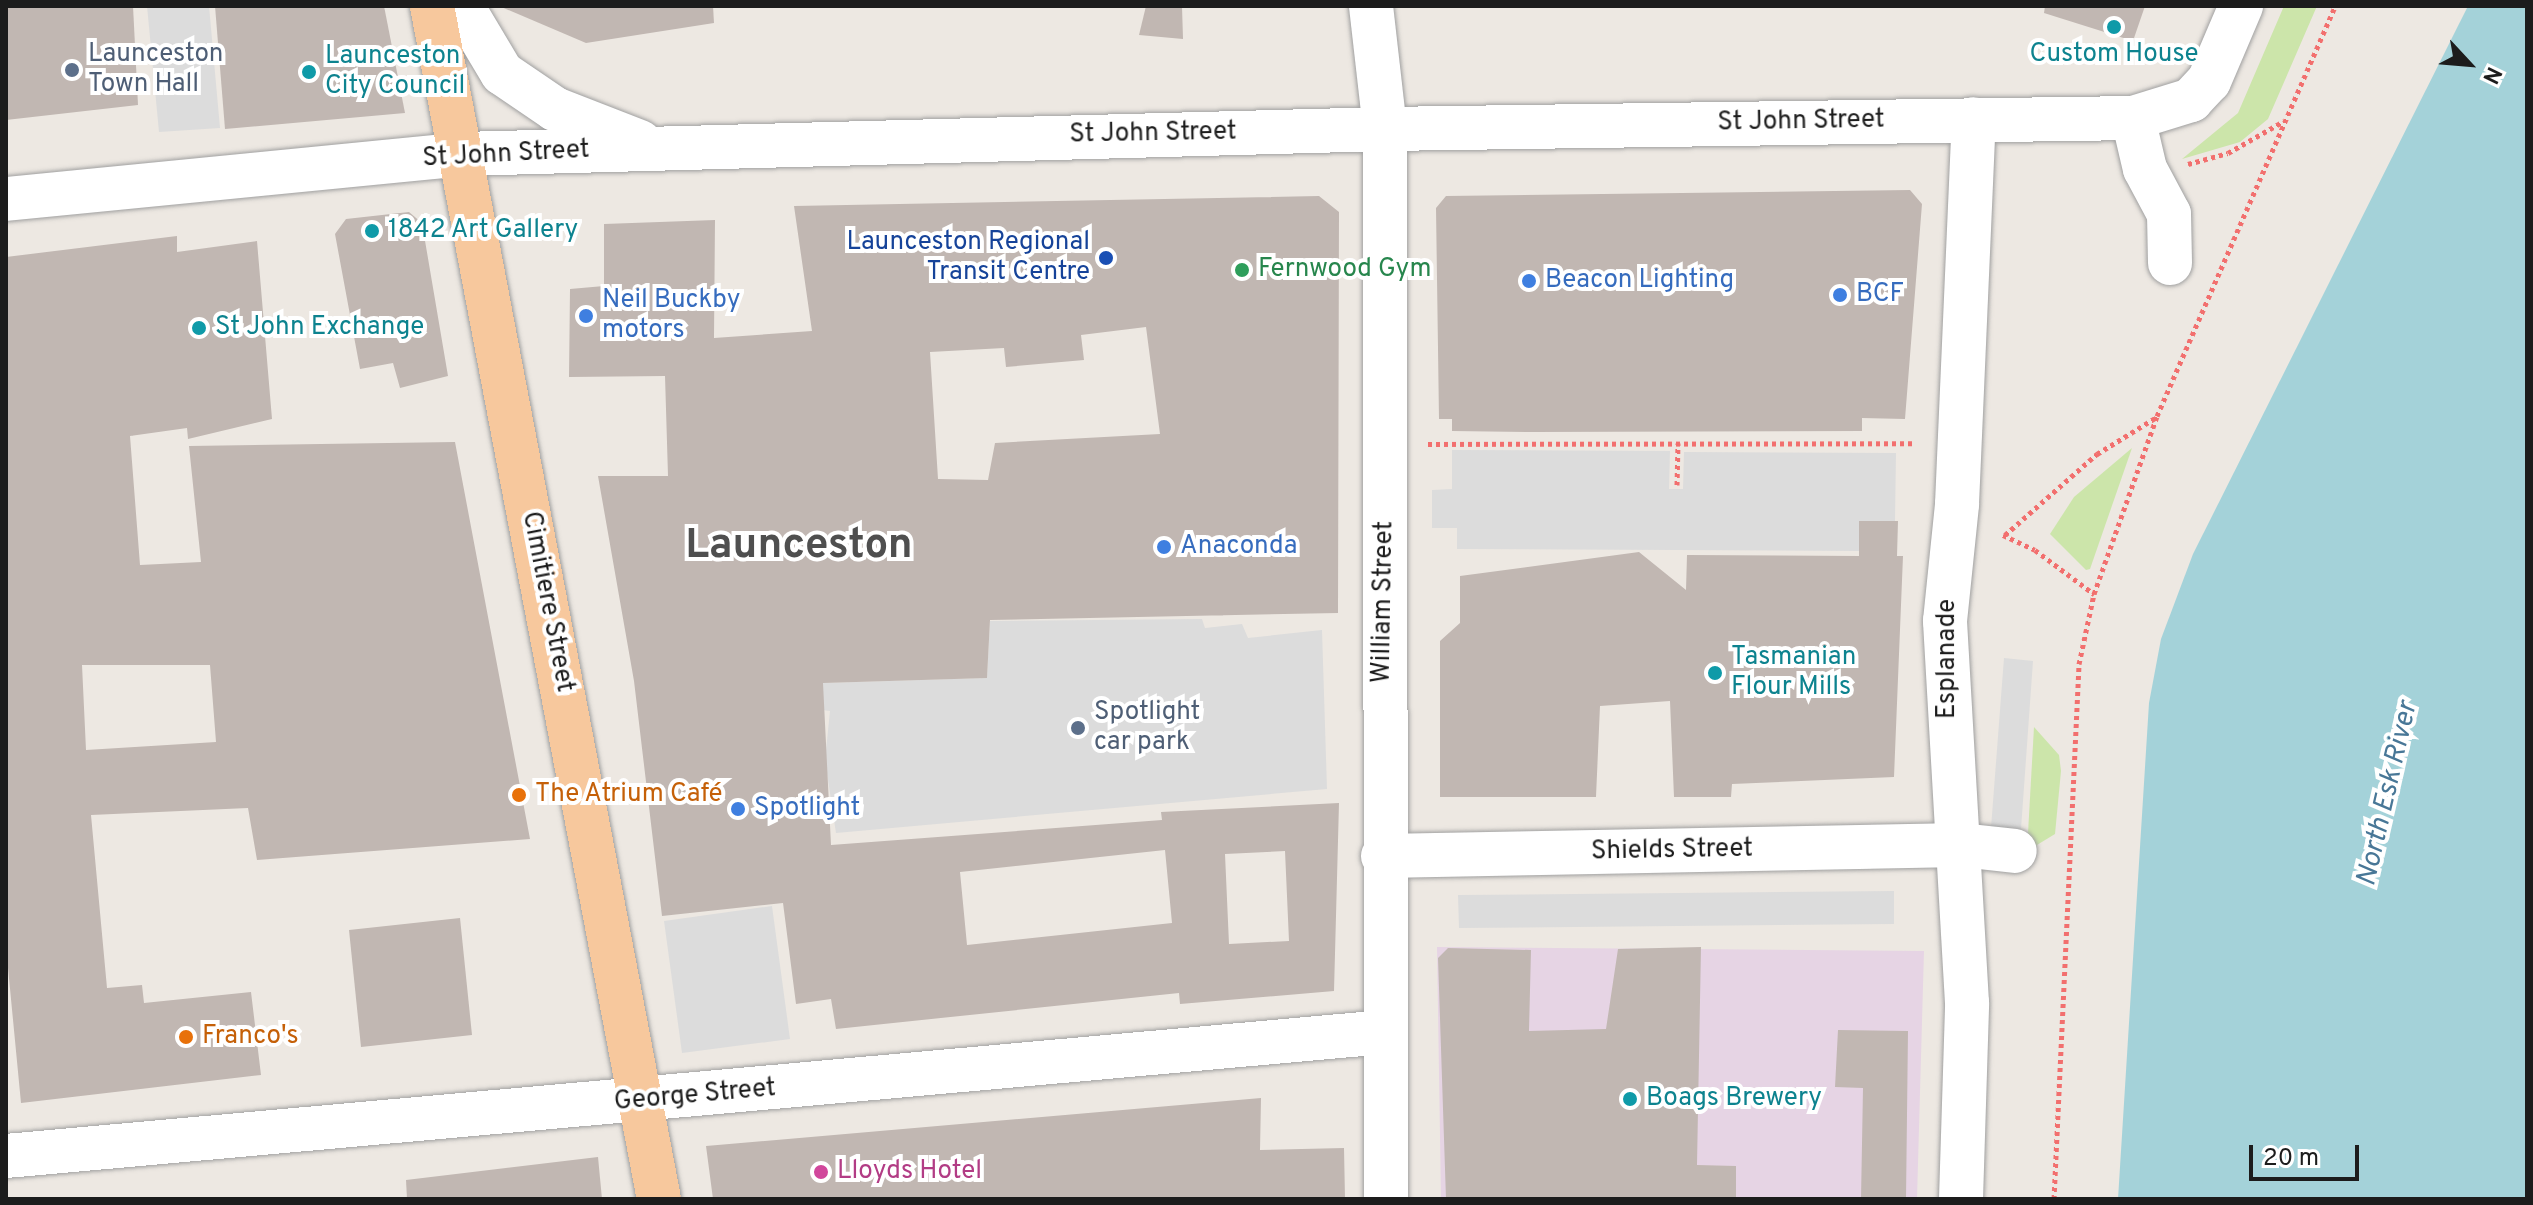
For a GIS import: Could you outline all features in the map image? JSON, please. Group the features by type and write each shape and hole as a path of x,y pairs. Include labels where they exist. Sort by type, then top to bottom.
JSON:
{"main road":[{"name":"Cimitiere Street","path":"432,6 659,1199"}],"street":[{"path":"462,6 491,60 528,93 657,149"},
{"name":"William Street","path":"1371,6 1385,129 1383,856 1386,1199"},
{"name":"St John Street","path":"6,199 462,154 1385,129 2133,118 2191,100 2209,81 2241,6"},
{"path":"2133,118 2145,169 2169,214 2170,263"},
{"name":"Esplanade","path":"1961,1199 1967,1003 1961,845 1945,681 1974,119"},
{"name":"Shields Street","path":"1383,856 1961,845 2015,851"},
{"name":"George Street","path":"6,1156 1384,1032"}],"path":[{"path":"2054,1199 2079,664 2094,594 2157,416 2335,6"},
{"path":"2176,165 2228,153 2285,121"},
{"path":"2005,535 2097,454 2157,416"},
{"path":"1677,485 1678,443"},
{"path":"1428,444 1915,443"},
{"path":"1954,530 2005,535 2094,594"}],"shaded area":[{"path":"147,6 209,6 220,128 159,132"},
{"path":"1452,450 1670,451 1669,489 1683,489 1684,452 1896,453 1895,521 1859,521 1859,551 1457,549 1457,528 1432,528 1432,490 1452,489"},
{"name":"Spotlight car park","path":"1202,619 1205,628 1242,624 1248,638 1322,630 1327,789 836,833 825,760 830,711 815,709 823,683 987,678 990,621"},
{"path":"2004,658 2033,661 2020,843 1990,841"},
{"path":"1894,891 1894,924 1459,928 1458,895"},
{"path":"772,906 790,1039 682,1053 664,921"},
{"path":"1437,947 1924,951 1917,1199 1441,1199"}],"green space":[{"path":"2284,6 2317,6 2268,119 2240,142 2182,159 2238,113"},
{"path":"2132,448 2090,569 2086,570 2050,534 2074,497"},
{"path":"2034,727 2059,755 2061,771 2055,834 2027,851"}],"water":[{"name":"North Esk River","path":"2468,6 2527,6 2527,1199 2118,1199 2149,703 2161,639 2193,554"}],"building":[{"name":"Launceston Town Hall","path":"6,6 133,6 138,105 6,120"},
{"name":"Launceston City Council","path":"215,6 384,6 405,113 225,129"},
{"path":"499,6 713,6 714,23 586,43"},
{"path":"1146,6 1182,6 1183,39 1139,35"},
{"name":"Custom House","path":"2045,6 2145,6 2133,41 2044,13"},
{"path":"1910,190 1922,204 1905,419 1862,418 1862,431 1533,432 1452,431 1452,419 1439,419 1436,208 1446,196"},
{"path":"1319,196 1339,212 1338,613 990,620 987,678 823,683 831,845 1162,820 1161,812 1339,803 1334,991 1180,1004 1179,993 836,1029 831,999 796,1004 783,903 662,916 634,681 598,476 668,476 665,376 569,377 570,289 604,286 604,224 715,220 714,338 812,331 794,206","holes":["1146,327 1160,434 995,443 988,480 938,479 930,352 1004,348 1006,367 1084,360 1081,335","1165,850 1172,923 967,945 960,872","1285,851 1289,941 1229,944 1225,854"]},
{"path":"409,212 422,223 448,376 400,388 393,363 360,369 335,234 346,219"},
{"path":"177,236 177,252 257,241 272,419 188,439 187,428 130,436 140,565 201,562 189,446 455,442 530,839 257,860 248,808 91,815 107,988 142,985 144,1003 251,992 261,1075 21,1103 6,947 6,257","holes":["82,665 210,665 216,742 86,750"]},
{"name":"Tasmanian Flour Mills","path":"1859,521 1898,521 1897,556 1903,556 1894,777 1732,784 1731,797 1674,797 1670,701 1600,706 1596,797 1440,797 1440,641 1460,623 1460,576 1639,552 1686,590 1687,555 1859,556"},
{"path":"460,918 472,1035 361,1047 349,930"},
{"name":"Boags Brewery","path":"1701,947 1697,1165 1736,1166 1736,1199 1446,1199 1438,958 1448,948 1531,950 1529,1031 1606,1029 1618,949"},
{"path":"1838,1030 1908,1031 1906,1199 1861,1199 1863,1088 1835,1087"},
{"path":"1261,1098 1260,1150 1344,1148 1345,1199 713,1199 706,1146"},
{"path":"598,1157 602,1199 407,1199 406,1180"}],"place":[{"name":"Custom House","path":"2114,27"},
{"name":"Launceston Town Hall","path":"72,70"},
{"name":"Launceston City Council","path":"309,72"},
{"name":"1842 Art Gallery","path":"372,231"},
{"name":"Launceston Regional Transit Centre","path":"1106,258"},
{"name":"Fernwood Gym","path":"1242,270"},
{"name":"Beacon Lighting","path":"1529,281"},
{"name":"BCF","path":"1840,295"},
{"name":"Neil Buckby motors","path":"586,316"},
{"name":"St John Exchange","path":"199,328"},
{"name":"Anaconda","path":"1164,547"},
{"name":"Tasmanian Flour Mills","path":"1715,673"},
{"name":"Spotlight car park","path":"1078,728"},
{"name":"The Atrium Café","path":"519,795"},
{"name":"Spotlight","path":"738,809"},
{"name":"Franco's","path":"186,1037"},
{"name":"Boags Brewery","path":"1630,1099"},
{"name":"Lloyds Hotel","path":"821,1172"}],"district":[{"name":"Launceston","path":"799,547"}]}
